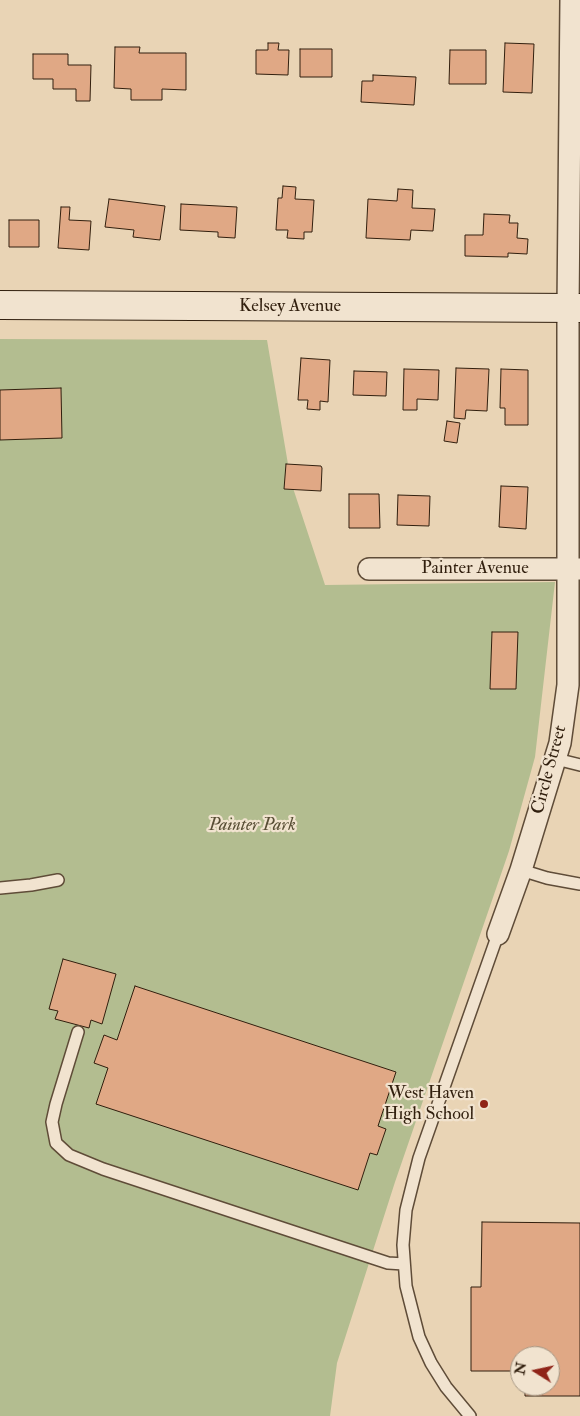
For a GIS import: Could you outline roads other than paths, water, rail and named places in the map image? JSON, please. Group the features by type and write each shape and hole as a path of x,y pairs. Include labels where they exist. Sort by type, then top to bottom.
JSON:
{"street":[{"path":"556,0 580,0"},
{"name":"Circle Street","path":"498,934 521,870 556,759 564,721 568,685 574,569 571,0"},
{"name":"Kelsey Avenue","path":"0,305 574,308"},
{"name":"Painter Avenue","path":"369,569 574,569"}],"lane":[{"path":"556,759 580,765"},
{"path":"521,870 547,878 580,884"},
{"path":"0,888 58,880"},
{"path":"470,1416 446,1387 431,1363 419,1337 406,1286 403,1245 406,1210 414,1175 498,934"},
{"path":"78,1032 52,1122 56,1143 69,1155 103,1169 388,1263 404,1264"}],"place":[{"name":"West Haven High School","path":"484,1104"}],"park label":[{"name":"Painter Park","path":"252,826"}]}
